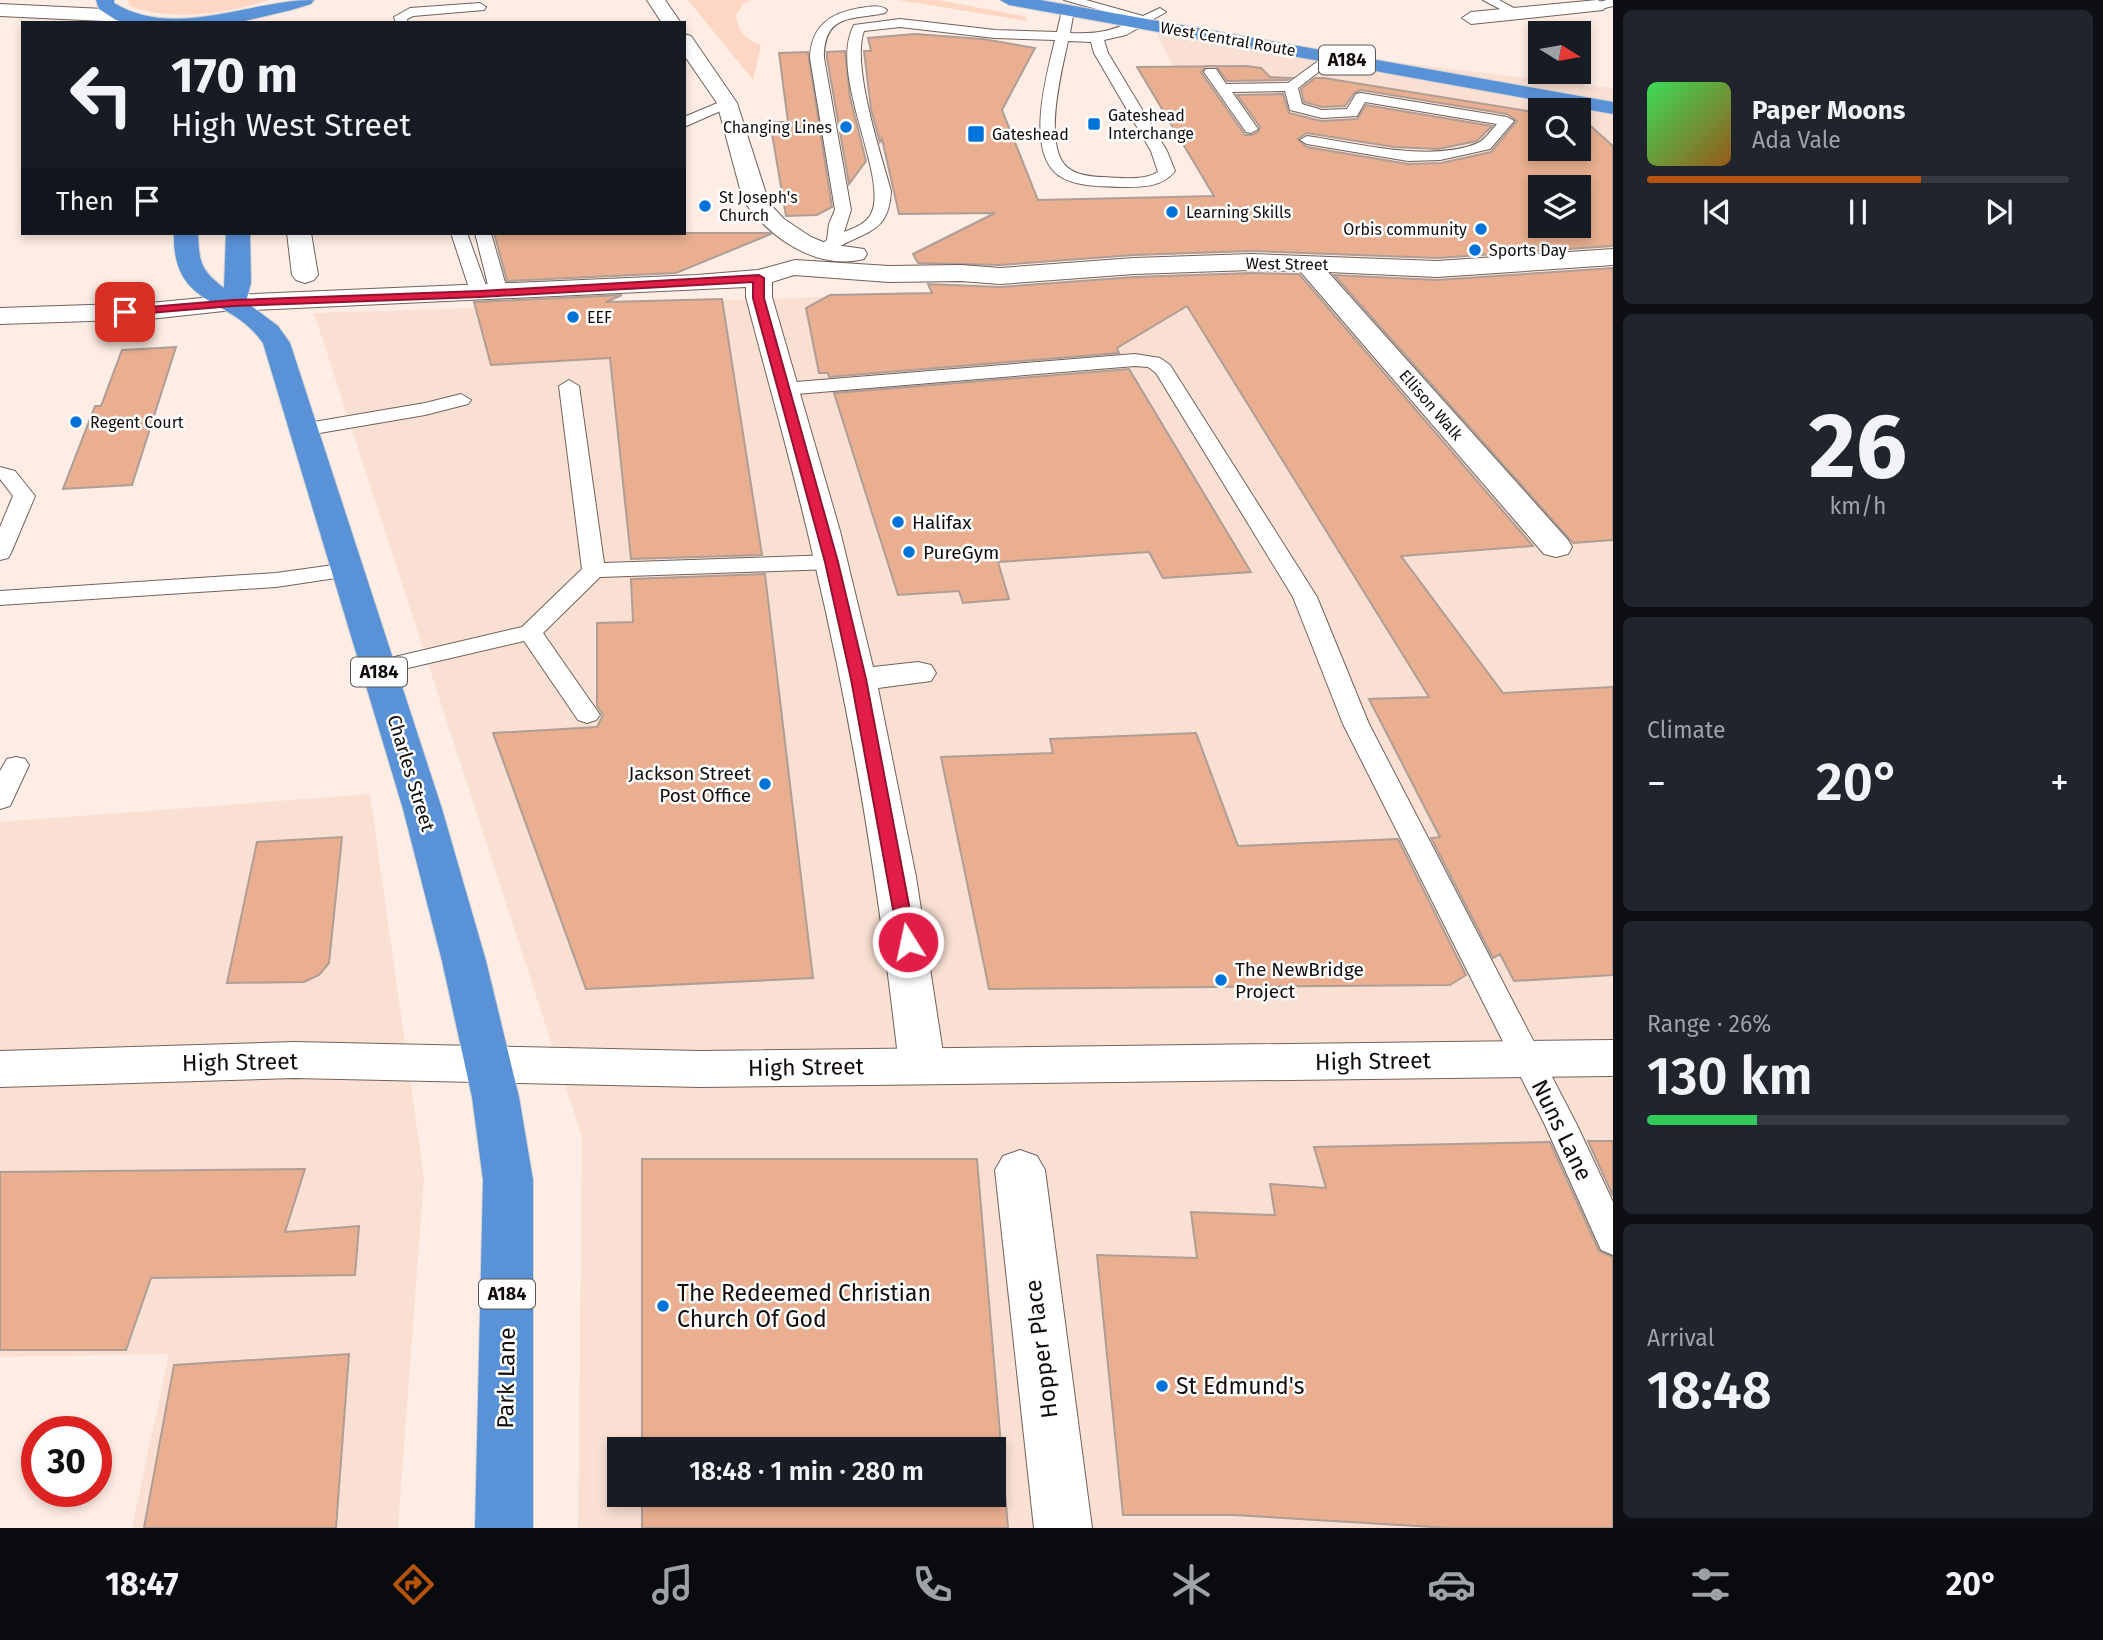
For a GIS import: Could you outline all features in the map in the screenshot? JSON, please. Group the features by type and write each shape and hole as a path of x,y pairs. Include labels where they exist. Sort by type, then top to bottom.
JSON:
{"highway":[{"path":"105,0 105,5 114,13 134,19 177,21"},
{"path":"212,21 276,9 305,0"},
{"name":"West Central Route","path":"1009,0 1069,5 1139,23 1556,97"},
{"name":"West Central Route","path":"1094,0 1613,96"},
{"path":"250,21 276,9"},
{"name":"A184","path":"186,235 187,262 195,278 233,303"},
{"path":"233,303 238,283 237,235"},
{"name":"Charles Street","path":"233,303 262,326 279,346 302,430 431,839 489,1062"},
{"name":"Park Lane","path":"489,1062 503,1132 508,1180 504,1528"}],"street":[{"path":"656,0 671,21"},
{"path":"1471,18 1599,2"},
{"path":"0,10 134,19"},
{"path":"686,43 727,103 755,200 761,209 792,235 829,245"},
{"path":"1556,97 1613,109"},
{"path":"299,235 305,275"},
{"path":"0,316 150,311 233,303 489,293 759,278 795,268 829,245"},
{"name":"West Street","path":"829,245 961,273"},
{"name":"West Street","path":"795,268 889,274 1035,275 1134,266 1251,262 1437,269 1613,257"},
{"name":"Ellison Walk","path":"1306,263 1556,547"},
{"path":"759,278 759,298 832,562 858,679 908,942 922,1066"},
{"path":"0,302 156,298 233,303"},
{"path":"858,679 918,673"},
{"name":"High Street","path":"0,1069 294,1060 676,1068 1613,1058"},
{"name":"Hopper Place","path":"1020,1170 1063,1528"}],"lane":[{"path":"1489,0 1517,13"},
{"path":"401,21 400,17 410,12 479,4 486,21"},
{"path":"1069,5 1056,60 1047,119 1052,158 1056,165 1071,176 1094,181 1127,182 1161,178 1167,171 1159,151 1101,53 1097,38"},
{"path":"829,245 844,211 817,58 816,38 823,28 844,16 889,10 990,22 1038,35"},
{"path":"829,245 867,230 880,214 883,203 883,191 856,71 853,38 856,31 866,25 900,23 995,34 1097,38 1121,32 1160,12"},
{"path":"1222,88 1291,86 1329,57"},
{"path":"1211,72 1251,130"},
{"path":"1291,86 1296,107 1322,114 1352,113 1361,97 1507,121 1485,146 1440,155 1408,156 1307,140"},
{"path":"686,107 727,103"},
{"path":"686,122 727,103"},
{"path":"460,235 489,293"},
{"path":"483,235 489,293"},
{"name":"Nuns Lane","path":"784,389 1135,360 1153,362 1163,369 1305,597 1356,724 1561,1125 1613,1240"},
{"path":"569,386 594,570"},
{"path":"302,430 425,410 460,400"},
{"path":"0,473 8,475 23,496 0,553"},
{"path":"378,668 530,632 594,570 832,562"},
{"path":"0,598 276,580 348,570"},
{"path":"530,632 587,715"},
{"path":"0,800 16,765"}],"shaded area":[{"path":"128,0 270,0 235,9 182,15 129,6"},
{"path":"688,0 751,0 743,4 736,16 744,34 761,45 753,80"},
{"path":"898,0 938,0 1024,16 1028,21"},
{"path":"1157,34 1528,78 1528,84 1579,84 1613,88 1613,242 1572,238 1591,238 1591,175 1528,175 1528,234 1241,206"},
{"path":"1613,269 1613,1528 578,1528 582,1137 314,313 1265,284"},
{"path":"370,794 424,1178 398,1528 132,1528 169,1354 0,1357 0,822"}],"building":[{"path":"915,34 983,39 1035,48 1002,110 1038,200 1214,196 1137,67 1206,66 1201,72 1245,135 1252,135 1259,131 1260,127 1237,95 1283,94 1289,113 1321,121 1357,119 1366,105 1492,126 1477,141 1438,149 1394,147 1307,133 1298,139 1307,147 1408,164 1441,163 1491,152 1517,121 1507,114 1361,90 1354,93 1345,106 1322,107 1304,102 1301,89 1315,78 1324,78 1528,111 1528,161 1591,161 1591,126 1613,146 1613,246 1437,258 1251,251 1134,255 1000,265 918,263 913,254 995,213 899,214 882,139 880,142 871,109 864,51 871,51 868,38"},
{"path":"845,51 850,97 866,161 849,184 827,58 827,52"},
{"path":"808,52 832,207 817,215 786,216 770,122 788,122 779,53"},
{"path":"1216,66 1261,68 1270,77 1291,78 1287,80 1227,81"},
{"path":"771,234 676,273 507,281 495,235"},
{"path":"1613,268 1613,540 1573,543 1334,275 1437,280"},
{"path":"1299,274 1533,546 1401,556 1503,693 1613,687 1613,975 1514,981 1500,954 1493,958 1431,838 1440,837 1369,699 1429,697 1187,306 1117,348 1119,353 829,377 828,373 819,373 806,308 830,295 932,293 928,284 1000,287 1134,277"},
{"path":"622,295 606,302 722,299 762,555 631,559 610,358 491,365 474,302"},
{"name":"Regent Court","path":"176,347 132,485 63,489 95,406 101,406 122,350"},
{"path":"1129,369 1251,572 1163,578 1149,552 998,562 1009,599 963,603 959,591 898,595 834,393"},
{"path":"765,574 813,978 586,989 493,733 597,727 603,715 597,706 597,623 633,622 631,579"},
{"path":"1196,733 1238,846 1398,839 1466,975 1450,985 989,989 941,757 1053,753 1050,739"},
{"path":"342,837 329,963 319,975 304,982 227,983 257,842"},
{"path":"1588,1141 1613,1141 1613,1196"},
{"path":"1550,1142 1599,1251 1613,1257 1613,1528 1449,1528 1234,1515 1123,1515 1097,1255 1197,1258 1191,1212 1275,1215 1270,1184 1326,1188 1314,1147"},
{"path":"642,1159 977,1159 1000,1437 642,1437"},
{"path":"305,1169 285,1232 359,1226 355,1275 151,1278 126,1350 0,1350 0,1172"},
{"path":"349,1354 336,1528 144,1528 174,1365"},
{"path":"1006,1504 1008,1528 642,1528 642,1507 1006,1507"}],"place":[{"name":"Gateshead Interchange","path":"1094,124"},
{"name":"Changing Lines","path":"846,127"},
{"name":"Gateshead","path":"976,134"},
{"name":"St Joseph's Church","path":"705,206"},
{"name":"Learning Skills","path":"1172,212"},
{"name":"Orbis community","path":"1481,229"},
{"name":"Sports Day","path":"1475,250"},
{"name":"EEF","path":"573,317"},
{"name":"Regent Court","path":"76,422"},
{"name":"Halifax","path":"898,522"},
{"name":"PureGym","path":"909,552"},
{"name":"Jackson Street Post Office","path":"765,784"},
{"name":"The NewBridge Project","path":"1221,980"},
{"name":"The Redeemed Christian Church Of God","path":"663,1306"},
{"name":"St Edmund's","path":"1162,1386"}],"route":[{"path":"125,312 233,303 480,294 759,278 759,298 832,562 858,679 908,942"}]}
